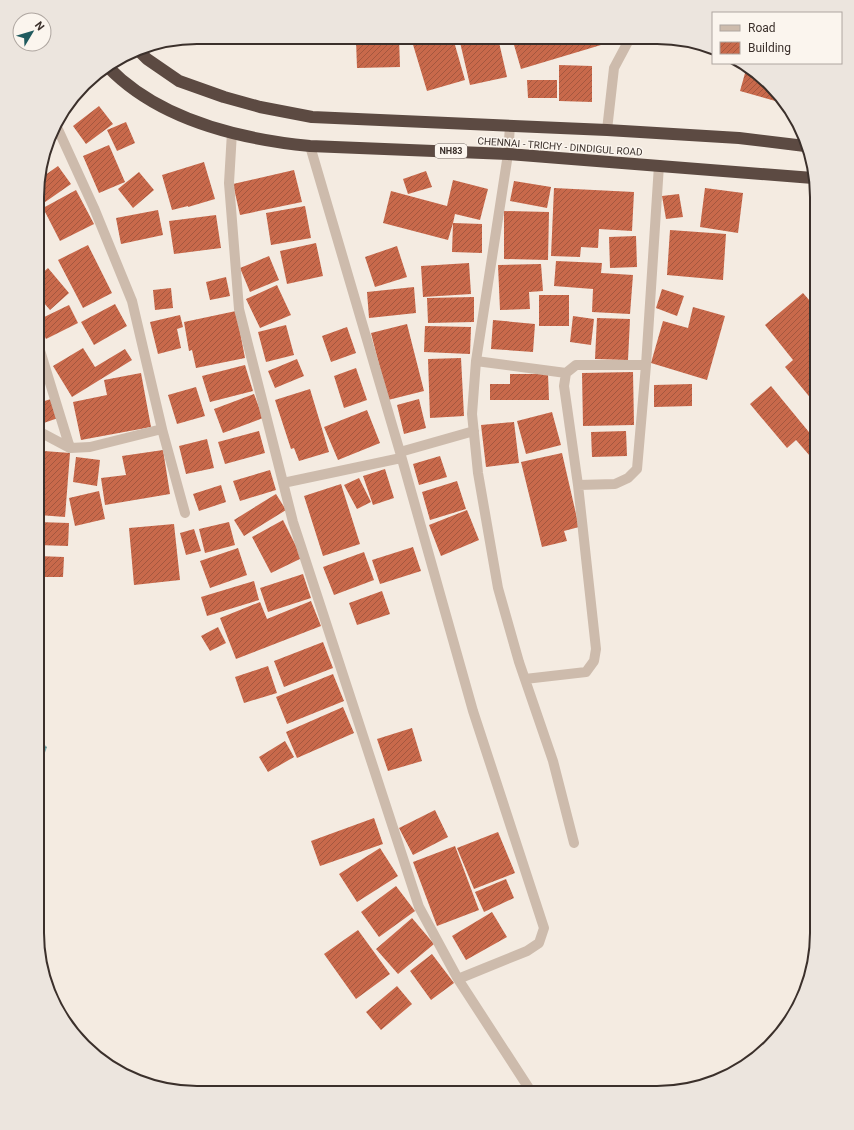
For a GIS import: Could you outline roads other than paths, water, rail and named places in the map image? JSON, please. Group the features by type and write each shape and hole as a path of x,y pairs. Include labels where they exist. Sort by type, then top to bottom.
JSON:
{"highway":[{"name":"CHENNAI - TRICHY - DINDIGUL ROAD","path":"142,54 179,81 224,97 312,117 607,130 739,138 801,146"},
{"name":"CHENNAI - TRICHY - DINDIGUL ROAD","path":"111,70 119,78 150,100 186,118 232,132 279,143 310,146 508,154 809,178"}],"street":[{"path":"607,130 614,68 627,44"},
{"path":"510,126 508,154 476,361 472,414 478,472 498,588 525,679 553,761 574,843"},
{"path":"59,132 94,208 132,301 162,429 185,513"},
{"path":"232,132 229,182 239,309 293,522 419,907 458,979 527,1086"},
{"path":"310,146 473,711 544,928 539,943 527,951 458,979"},
{"path":"578,484 615,484 628,478 637,469 646,366 660,165"},
{"path":"476,361 566,373"},
{"path":"44,364 70,448"},
{"path":"525,679 586,672 594,661 596,649 578,484 564,386 566,373 576,365 646,366"},
{"path":"44,434 70,448 90,447 162,429"},
{"path":"283,483 400,455 474,431"}],"water":[{"path":"44,744 47,747 44,755"}]}
